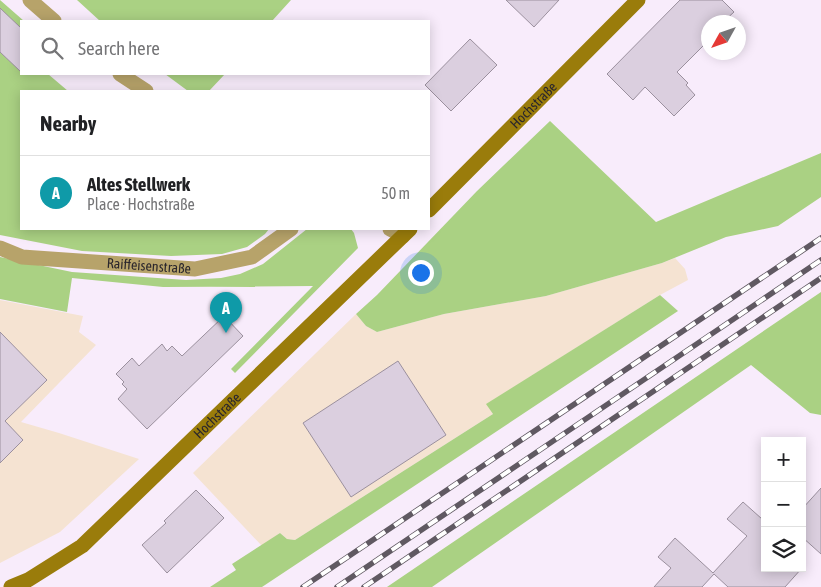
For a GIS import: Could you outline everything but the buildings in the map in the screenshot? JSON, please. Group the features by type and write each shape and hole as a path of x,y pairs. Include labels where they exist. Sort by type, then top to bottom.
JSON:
{"street":[{"path":"30,0 53,20"},
{"name":"Hochstraße","path":"430,209 638,0"},
{"path":"122,75 144,90"},
{"name":"Raiffeisenstraße","path":"0,248 22,256 195,269 252,257 290,230"},
{"name":"Hochstraße","path":"11,587 28,580 82,546 401,231"}],"shaded area":[{"path":"675,258 685,269 688,280 660,295 487,404 493,414 295,540 287,539 280,533 262,546 193,473 356,314 366,326 377,332 444,314 546,296"},
{"path":"0,300 83,316 79,332 96,345 21,422 139,459 60,532 0,563"}],"green space":[{"path":"0,0 23,20 20,20 20,75 49,75 67,90 20,90 20,230 268,230 247,247 222,254 171,256 82,251 0,235"},
{"path":"77,0 291,0 273,20 99,20"},
{"path":"166,75 224,75 210,90 187,90"},
{"path":"550,121 656,222 821,153 821,197 778,226 726,237 662,263 546,296 444,314 377,332 366,326 356,314 377,295 477,191"},
{"path":"306,230 352,230 358,248 235,373 231,369 313,286 163,287 72,278 67,312 0,299 0,257 72,272 186,280 221,278 240,274 263,264"},
{"path":"821,292 821,415 810,413 751,365 432,587 387,587"},
{"path":"660,295 678,311 262,587 210,587 236,570 232,564 280,533 287,539 295,540 493,414 486,404"}],"railway":[{"path":"303,587 821,238"},
{"path":"337,587 821,260"},
{"path":"364,587 821,278"}],"place":[{"name":"Altes Stellwerk","path":"226,333"}]}
